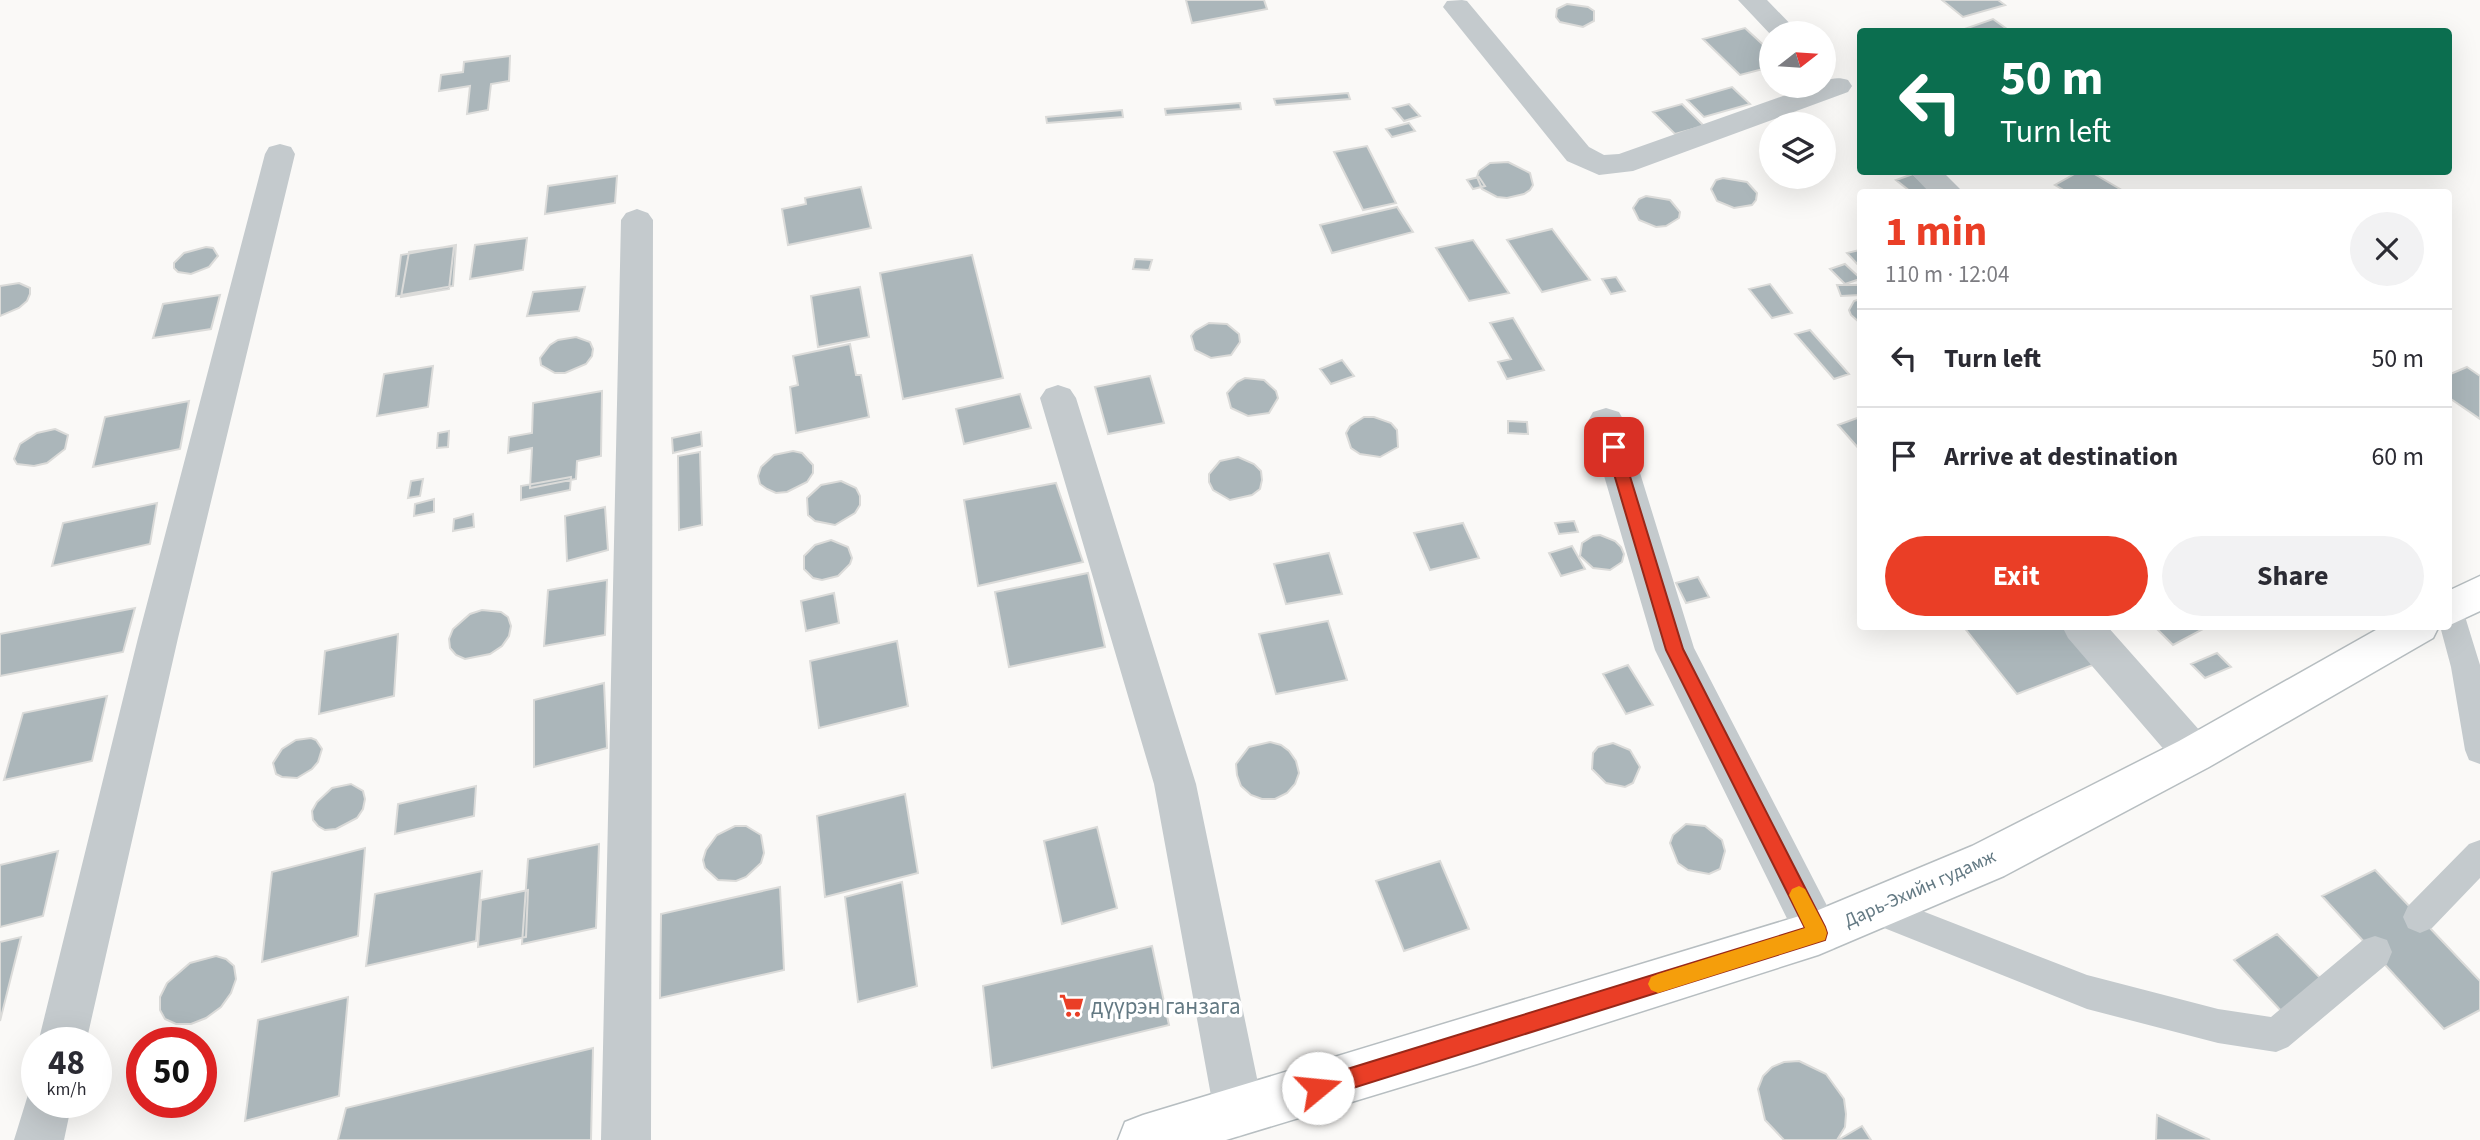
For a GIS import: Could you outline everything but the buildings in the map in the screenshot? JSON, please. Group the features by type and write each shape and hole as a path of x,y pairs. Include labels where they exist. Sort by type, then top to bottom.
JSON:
{"main road":[{"path":"2452,608 2480,592"},
{"name":"Дарь-Эхийн гудамж","path":"1143,1140 1818,933 1988,860 2194,754 2412,630"}],"street":[{"path":"1752,0 1773,21"},
{"path":"1457,7 1578,154 1599,165 1622,164 1784,98"},
{"path":"1836,84 1857,105"},
{"path":"66,1027 155,652 280,155"},
{"path":"1928,175 1945,189"},
{"path":"626,1140 637,220"},
{"path":"1059,398 1175,784 1239,1112"},
{"path":"1606,421 1675,650 1818,933"},
{"path":"2086,630 2194,754"},
{"path":"39,1140 44,1118"}],"lane":[{"path":"2452,620 2466,667 2480,750"},
{"path":"2420,918 2480,855"},
{"path":"1876,909 2087,992 2218,1026 2276,1035 2375,952"}],"slow traffic":[{"path":"1658,984 1818,933 1799,895"}],"place":[{"name":"дүүрэн ганзага","path":"1071,1006"}],"route":[{"path":"1318,1088 1818,933 1675,650 1614,447"}]}
